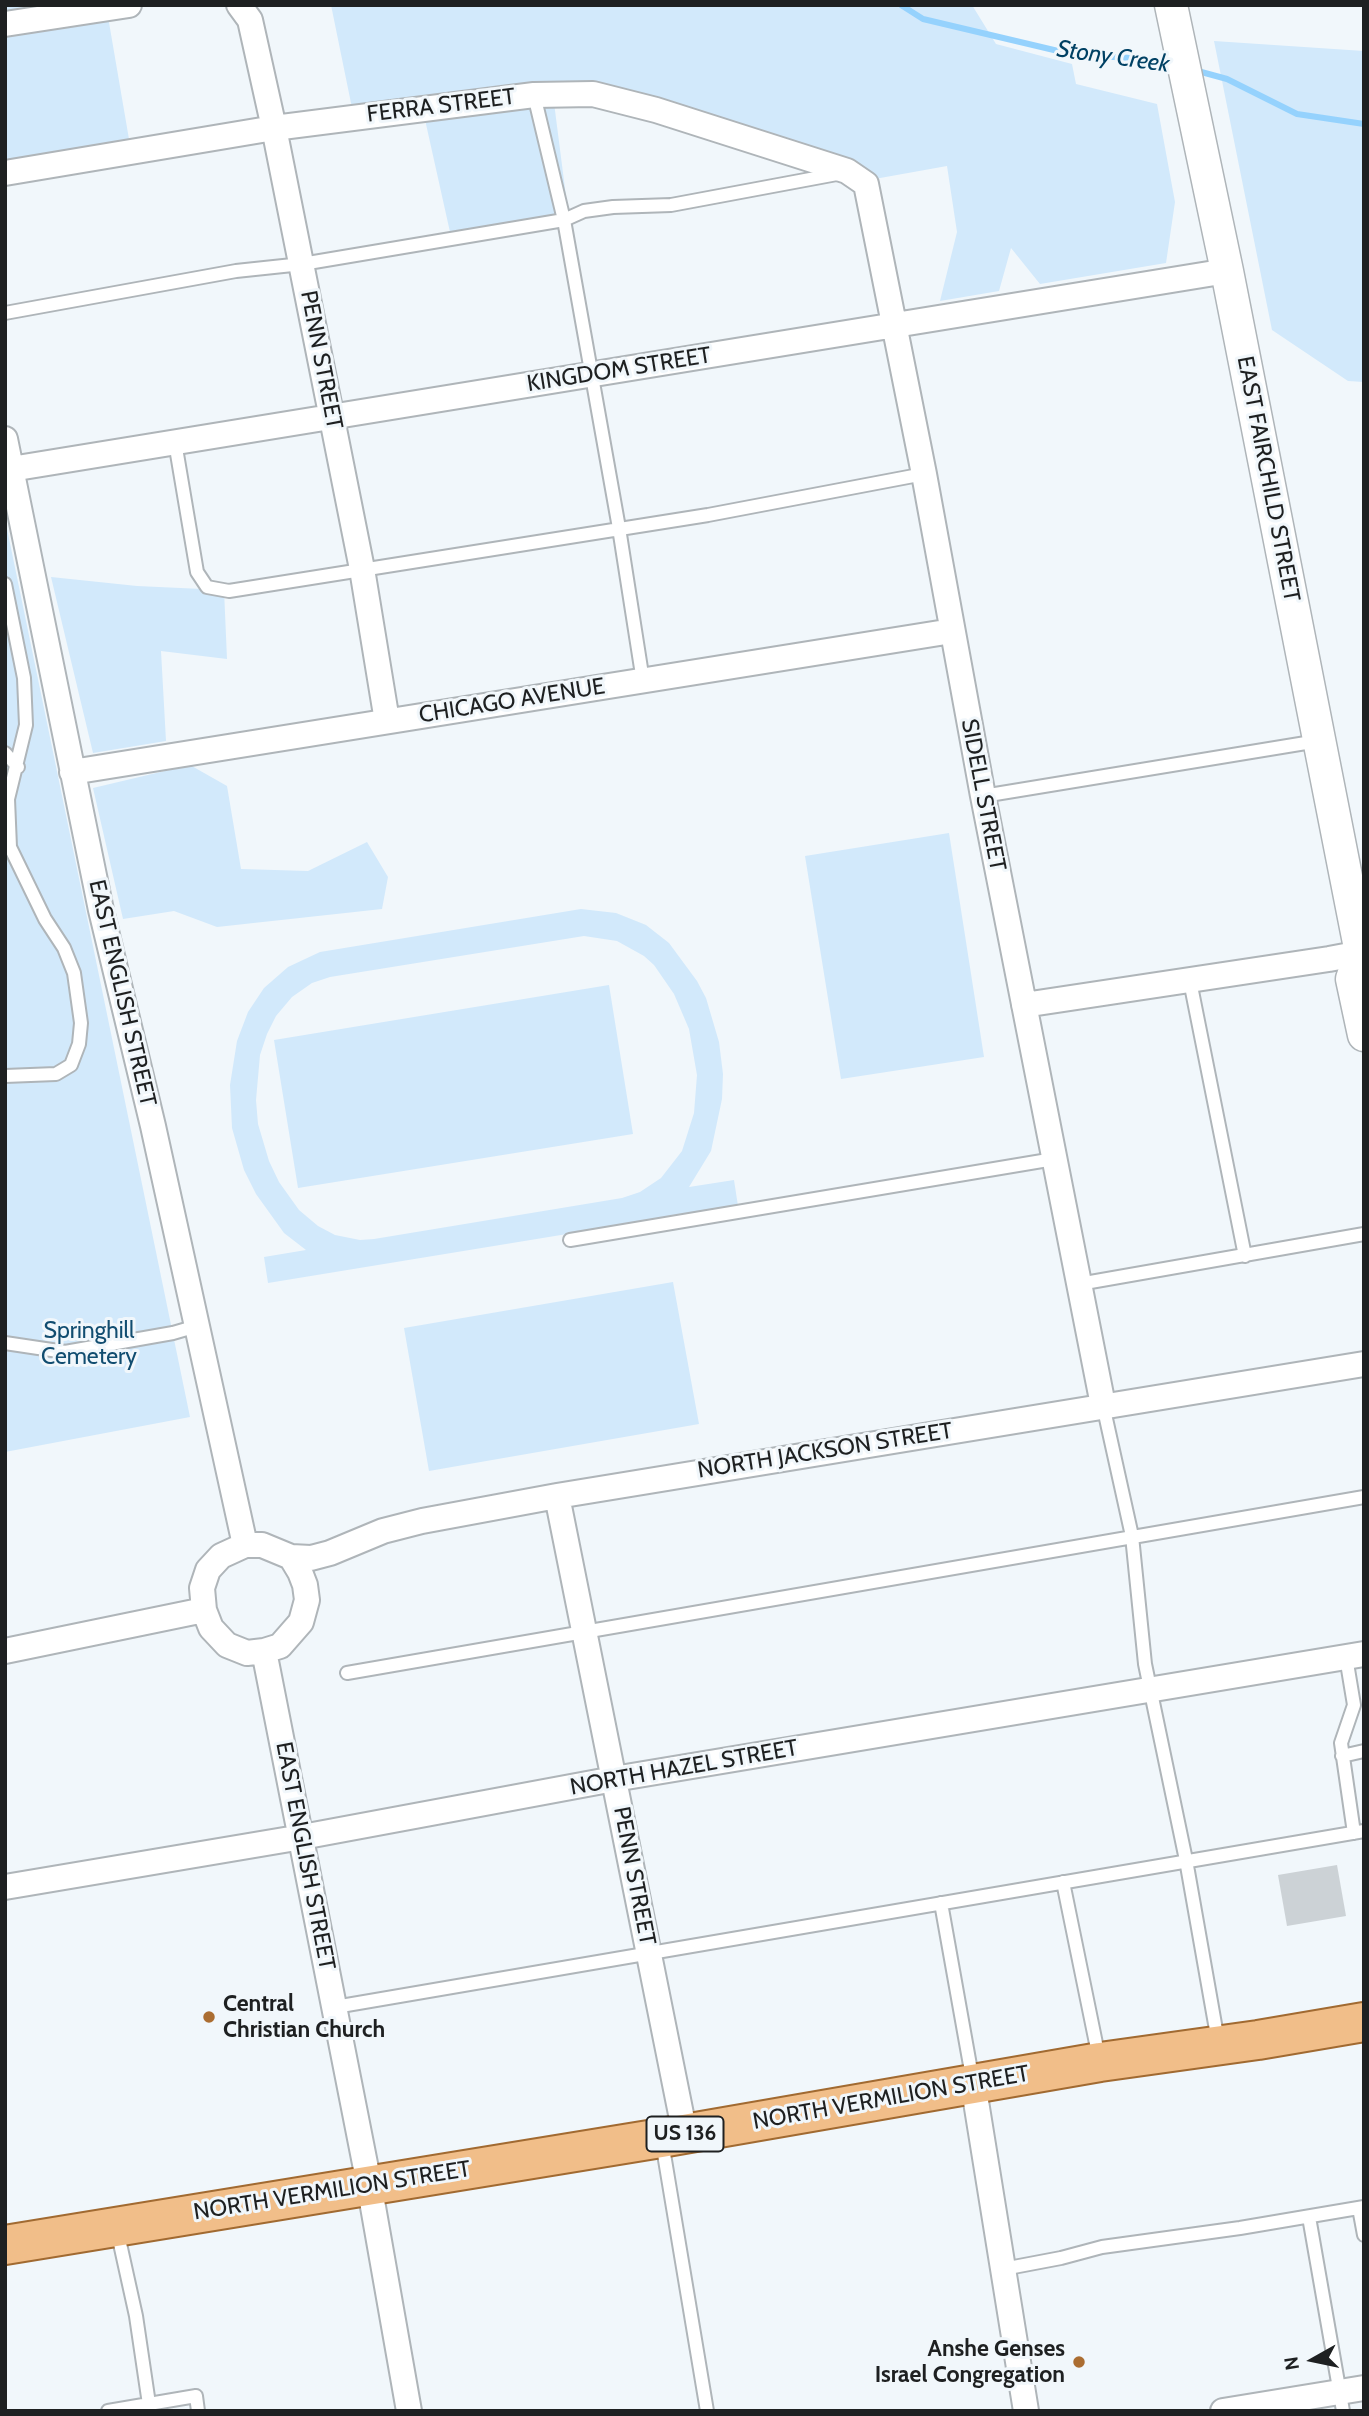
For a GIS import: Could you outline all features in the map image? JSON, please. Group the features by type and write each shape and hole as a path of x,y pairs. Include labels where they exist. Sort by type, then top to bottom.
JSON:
{"main road":[{"name":"NORTH VERMILION STREET","path":"5,2245 673,2136 1100,2062 1364,2022"}],"street":[{"path":"5,24 129,5"},
{"name":"PENN STREET","path":"239,5 250,20 274,128 362,569 387,721"},
{"name":"EAST FAIRCHILD STREET","path":"1173,17 1227,271 1362,954 1352,979 1364,1035"},
{"name":"FERRA STREET","path":"5,173 274,128 534,94 593,94 656,110 857,178"},
{"name":"SIDELL STREET","path":"857,178 895,327 983,796 1103,1405"},
{"name":"KINGDOM STREET","path":"11,469 1227,271"},
{"name":"EAST ENGLISH STREET","path":"5,439 101,909 153,1125 245,1545"},
{"name":"CHICAGO AVENUE","path":"72,772 952,631"},
{"path":"1024,1005 1362,954"},
{"name":"NORTH JACKSON STREET","path":"291,1558 311,1558 330,1553 383,1531 422,1521 557,1496 1364,1364"},
{"name":"PENN STREET","path":"557,1496 649,1952 673,2136"},
{"path":"245,1545 262,1545 291,1558 305,1585 307,1600 301,1622 280,1646 264,1651 247,1653 227,1645 211,1628 204,1610 202,1588 208,1570 221,1556 245,1545"},
{"path":"5,1651 204,1610"},
{"name":"EAST ENGLISH STREET","path":"264,1651 369,2184 409,2411"},
{"name":"NORTH HAZEL STREET","path":"5,1888 302,1837 614,1779 1355,1655"},
{"path":"973,2083 1026,2411"},
{"path":"1223,2411 1349,2397"}],"lane":[{"path":"534,94 564,220 619,528 643,681"},
{"path":"5,313 236,271 302,264 564,220 584,211 671,205 857,178"},
{"path":"174,442 197,572 207,587 229,591 708,515 924,474"},
{"path":"5,584 25,696 26,725 18,767 8,799 10,847 46,919 64,948 74,973 81,1023 79,1044 71,1065 56,1074 5,1076"},
{"path":"983,796 1320,741"},
{"path":"5,753 18,767"},
{"path":"1190,981 1245,1256"},
{"path":"570,1240 1054,1159"},
{"path":"1079,1284 1364,1234"},
{"path":"5,1343 65,1352 173,1333 197,1326"},
{"path":"1103,1405 1132,1536 1145,1664 1186,1860 1219,2046"},
{"path":"347,1673 1364,1497"},
{"path":"335,2007 1359,1832 1341,1743 1354,1705 1355,1655"},
{"path":"1342,1756 1364,1751"},
{"path":"1063,1882 1100,2062"},
{"path":"941,1903 973,2083"},
{"path":"673,2136 707,2411"},
{"path":"1003,2269 1102,2247 1361,2207 1364,2235"},
{"path":"1309,2217 1349,2397"},
{"path":"116,2227 136,2316 149,2404"},
{"path":"108,2411 196,2396 198,2411"}],"green space":[{"path":"5,5 106,5 130,145 5,166"},
{"path":"331,5 972,5 996,44 1072,64 1076,84 1157,104 1175,202 1166,263 1040,284 1011,248 999,291 940,301 957,232 947,166 869,180 552,87 568,212 450,232 424,115 352,108"},
{"path":"1214,41 1364,51 1364,382 1348,381 1272,330"},
{"name":"Springhill Cemetery","path":"5,519 190,1417 5,1452"},
{"path":"51,577 137,586 224,590 227,659 161,651 166,741 93,753"},
{"path":"190,765 227,786 241,869 308,871 367,842 388,877 382,909 217,927 174,911 123,919 93,788"},
{"path":"949,833 984,1057 841,1079 805,856"},
{"path":"581,909 616,913 646,925 669,943 697,981 706,998 719,1042 723,1074 722,1099 711,1151 689,1187 734,1180 738,1206 268,1283 264,1257 306,1250 284,1233 256,1194 244,1170 232,1128 230,1085 237,1041 248,1012 264,988 288,967 320,952","holes":["584,936 617,941 644,956 654,965 674,994 689,1029 697,1075 694,1113 682,1151 661,1178 640,1192 622,1198 374,1239 360,1240 335,1235 318,1226 299,1210 279,1182 269,1161 258,1124 256,1100 260,1055 267,1034 276,1016 292,997 312,983 330,977"]},
{"path":"609,985 633,1134 298,1188 274,1040"},
{"path":"673,1282 699,1424 429,1471 404,1328"}],"building":[{"path":"1337,1865 1346,1916 1287,1926 1278,1875"}],"waterway":[{"name":"Stony Creek","path":"901,5 923,19 1075,55 1152,59 1173,65"},
{"name":"Stony Creek","path":"1194,70 1227,79 1297,114 1364,124"}],"place":[{"name":"Central Christian Church","path":"209,2017"},
{"name":"Anshe Genses Israel Congregation","path":"1079,2362"}]}
